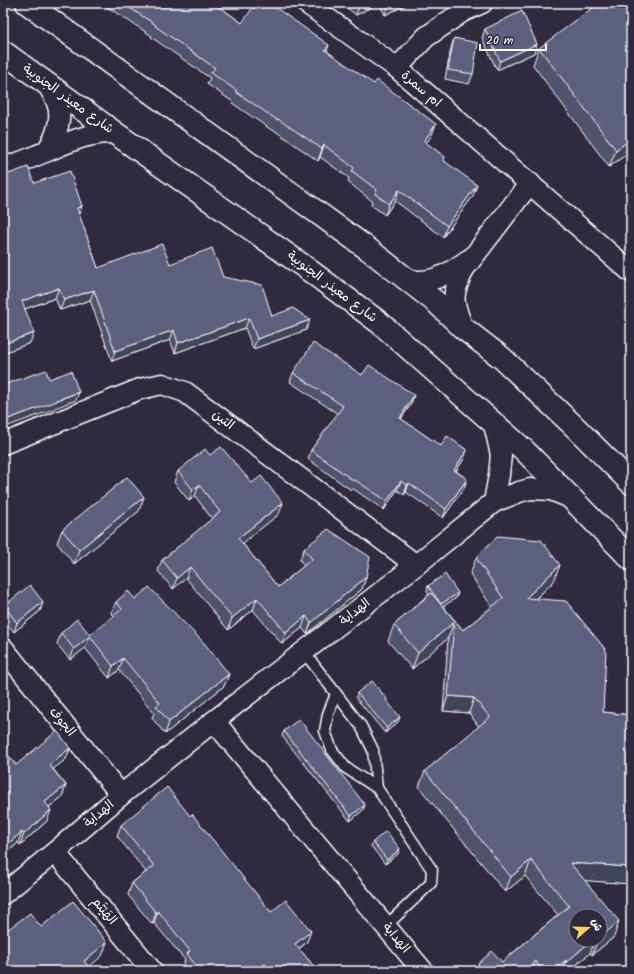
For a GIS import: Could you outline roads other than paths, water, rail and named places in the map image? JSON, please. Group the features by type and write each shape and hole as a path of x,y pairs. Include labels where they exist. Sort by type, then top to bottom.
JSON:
{"street":[{"path":"27,3 368,249 437,303 463,328 507,363 575,427 631,483"},
{"name":"ام سمرة","path":"306,3 397,68 631,272"},
{"path":"397,68 426,37 462,12 482,3"},
{"name":"شارع معيذر الجنوبية","path":"3,52 48,86 302,265 375,319 524,450 631,559"},
{"path":"47,150 55,137 59,124 58,104 48,86"},
{"path":"3,168 87,136 115,133"},
{"path":"463,328 454,296 464,269 530,183"},
{"path":"404,278 419,281 435,279 454,270 472,257"},
{"name":"التين","path":"3,444 140,389 162,384 185,392 416,565"},
{"path":"494,424 501,455 494,502"},
{"name":"الهداية","path":"3,894 214,721 416,565 494,502 530,489 551,490 571,498"},
{"name":"الجوف","path":"3,648 121,796"},
{"name":"الهداية","path":"214,721 424,971"},
{"name":"الهَيْثَم","path":"55,852 152,971"}],"lane":[{"path":"304,652 361,726 373,750 377,788"},
{"path":"336,694 328,714 325,731 332,750 346,768 377,788 432,870 431,883 386,926"}]}
